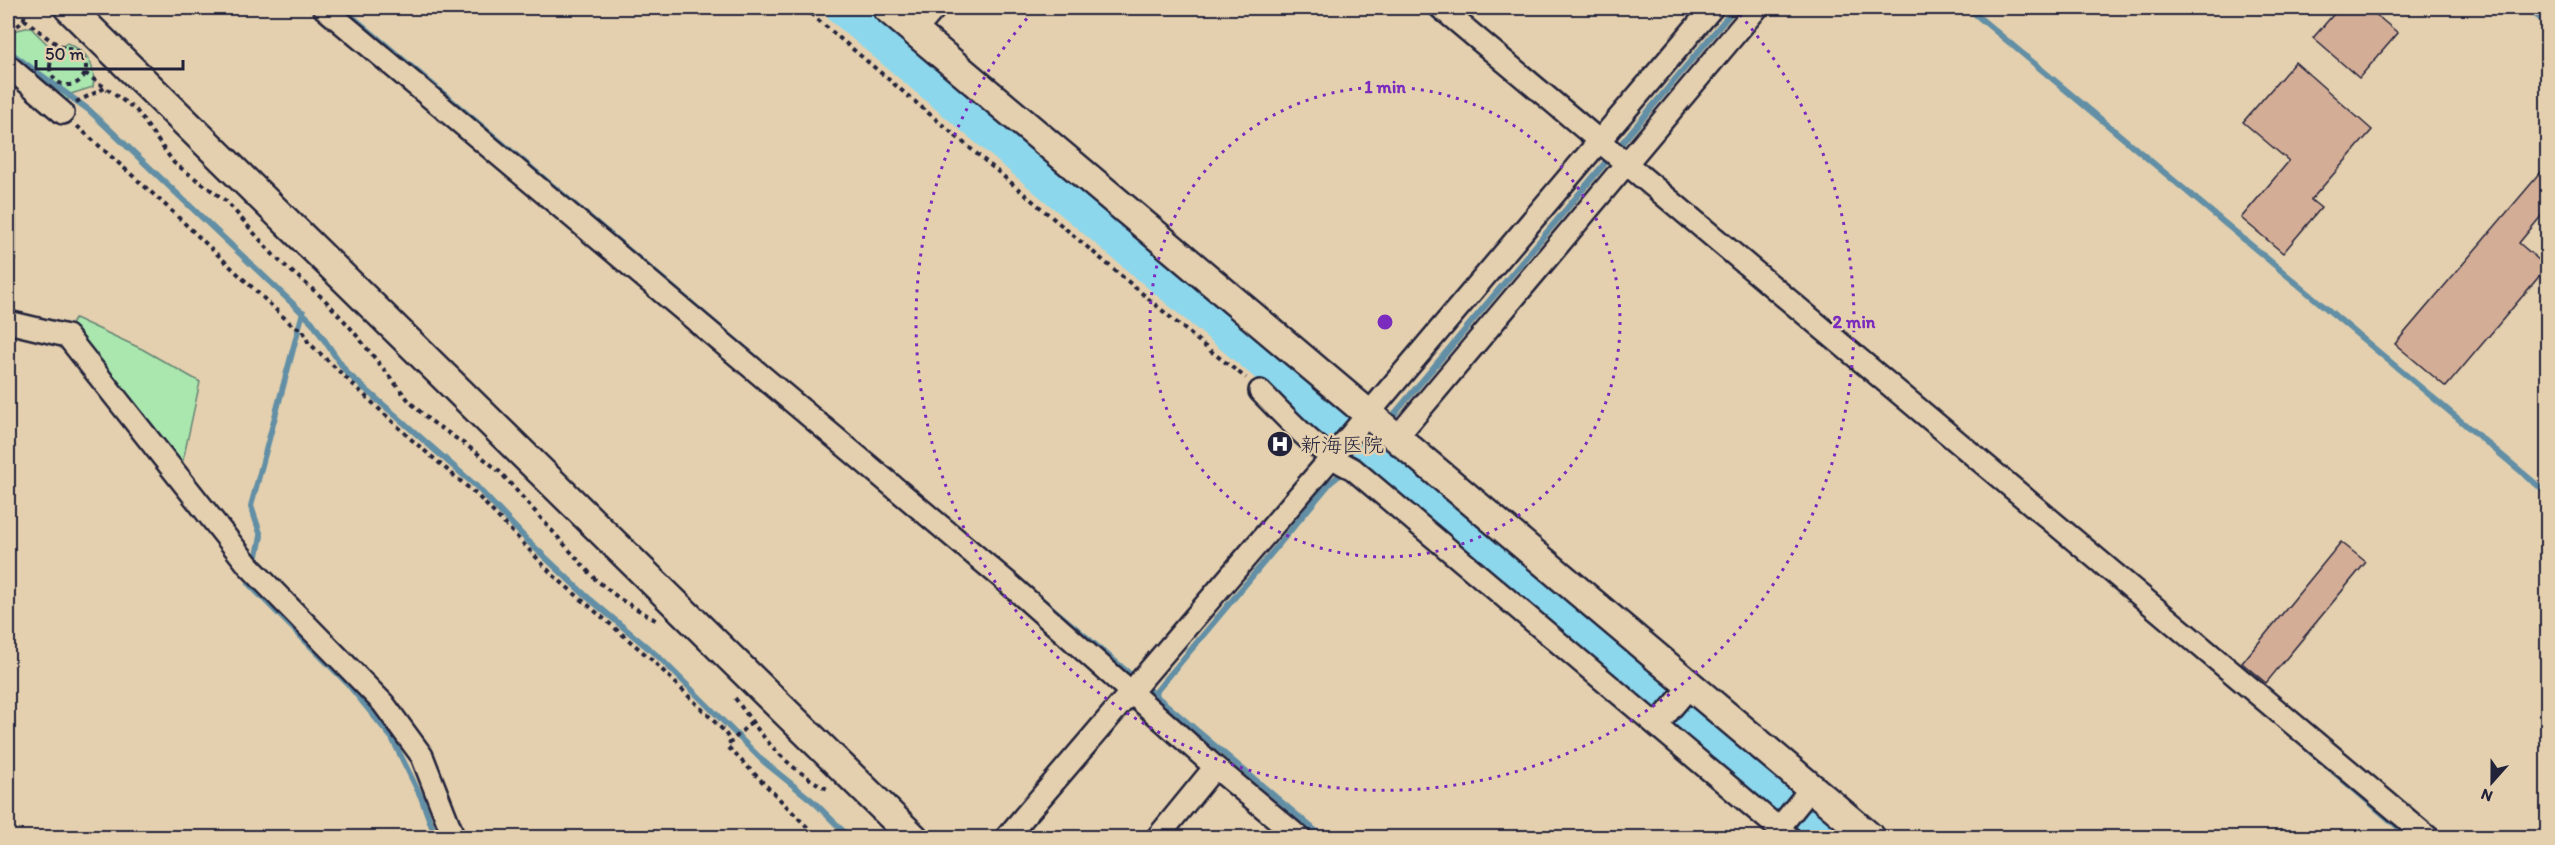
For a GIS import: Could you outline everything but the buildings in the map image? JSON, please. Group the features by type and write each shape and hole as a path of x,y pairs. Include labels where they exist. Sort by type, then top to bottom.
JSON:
{"street":[{"path":"69,8 914,837"},
{"path":"887,8 1363,419 1397,437 1807,794 1871,837"},
{"path":"915,31 935,8"},
{"path":"1441,8 1615,159 2429,837"},
{"path":"1397,437 1615,159 1712,8"},
{"path":"1007,837 1363,419 1615,159 1757,8"},
{"path":"333,11 1007,582 1138,684 1215,767 1286,833"},
{"path":"8,66 63,113"},
{"path":"8,322 68,336 253,570 383,703 422,756 454,837"},
{"path":"1260,391 1660,722 1784,830 1807,794"},
{"path":"1660,722 1686,691"},
{"path":"1157,837 1215,767"}],"path":[{"path":"8,27 18,26 24,19 24,8"},
{"path":"804,8 1260,391"},
{"path":"24,19 49,39 82,55 86,67 85,73 78,82 67,85 53,77 50,72 51,60 60,51 66,49"},
{"path":"85,73 136,110 174,163 226,201 276,258 325,300 349,326 411,402 428,418 500,472 595,579 620,599 661,624"},
{"path":"82,99 105,88"},
{"path":"63,113 293,327 303,330 308,342 412,440 477,495 554,576 651,658 733,741"},
{"path":"730,692 751,722 791,767 812,781 837,792"},
{"path":"751,722 727,746 818,837"}],"green space":[{"path":"31,28 49,46 48,56 67,43 85,55 92,66 93,87 71,94 67,101 62,99 58,91 8,57 8,32"},
{"path":"8,215 16,216 16,260 8,260"},
{"path":"75,318 142,349 200,382 182,465 69,329"}],"waterway":[{"path":"342,8 755,357"},
{"path":"842,8 1827,838"},
{"path":"1425,8 1439,20"},
{"path":"1391,418 1735,8"},
{"path":"1968,8 2548,494"},
{"path":"2527,8 2548,24"},
{"path":"8,51 89,110 312,322 347,373 476,486 528,541 585,595 660,658 763,761 815,803 850,838"},
{"path":"255,565 261,536 251,506 303,312"},
{"path":"1367,451 1375,443"},
{"path":"1354,459 1364,448"},
{"path":"1154,694 1330,483 1341,474"},
{"path":"252,575 249,584 348,684 392,738 421,797 436,838"},
{"path":"1040,598 1324,838"},
{"path":"2308,750 2411,838"}],"place":[{"name":"新海医院","path":"1280,444"}]}
